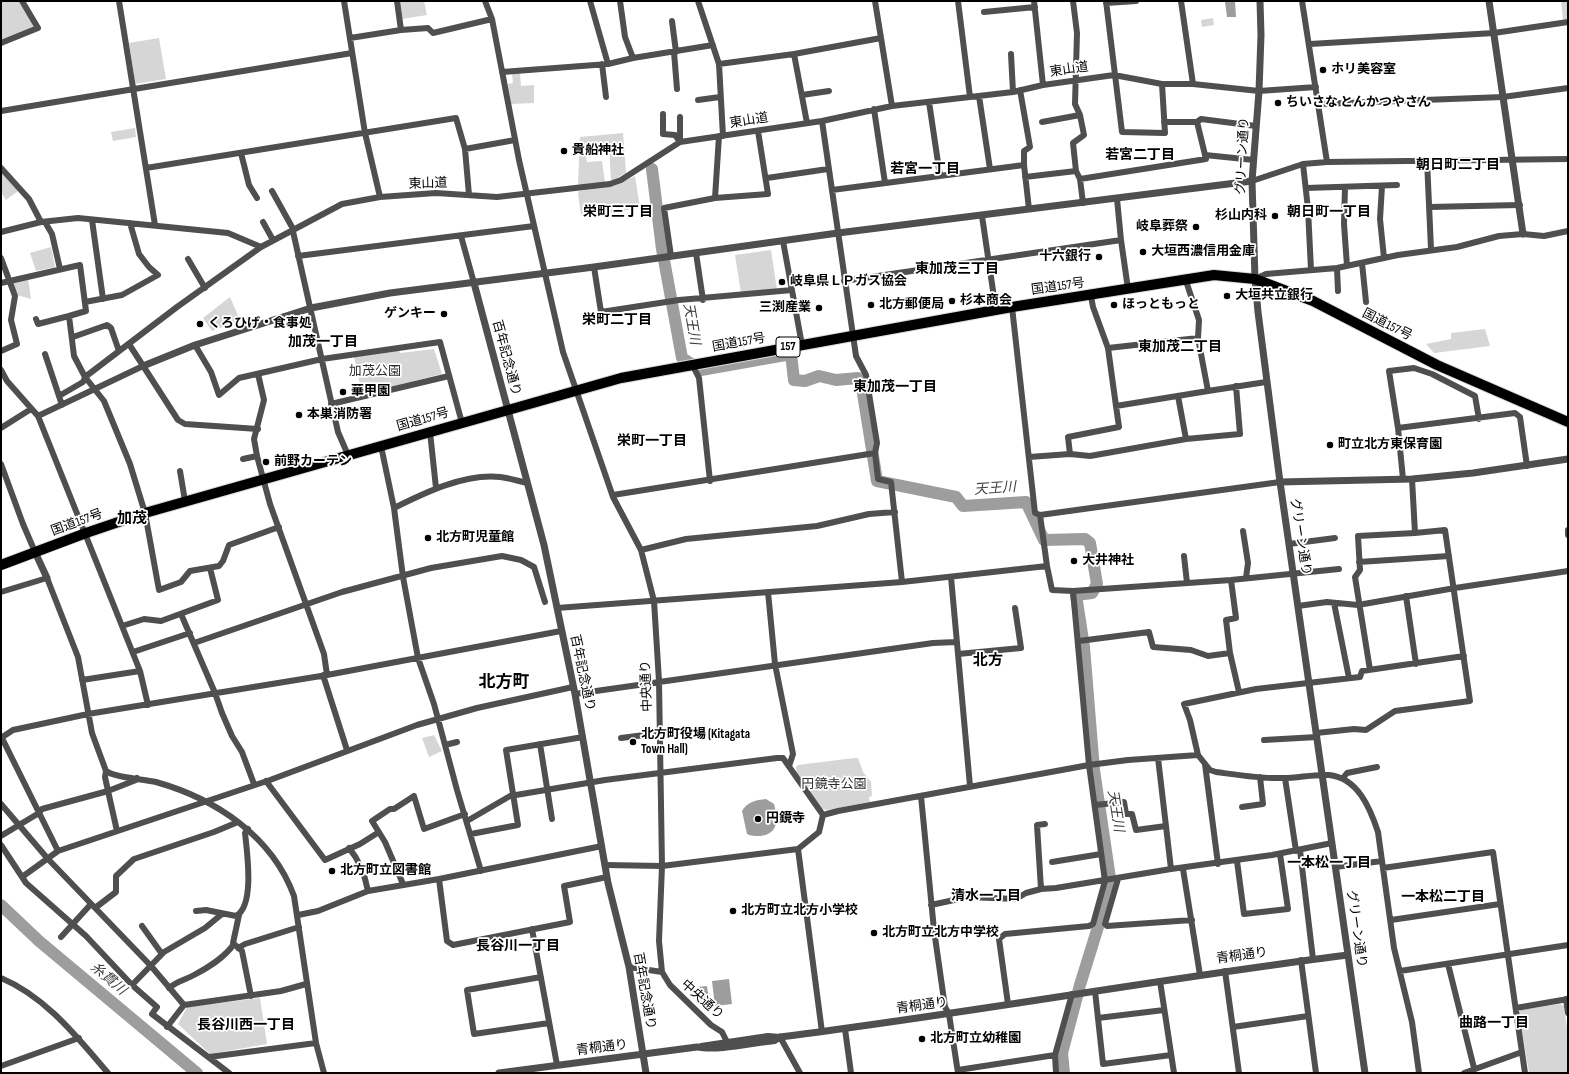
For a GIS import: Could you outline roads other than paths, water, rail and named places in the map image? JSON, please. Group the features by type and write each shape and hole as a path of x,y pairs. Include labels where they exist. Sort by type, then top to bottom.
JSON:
{"highway":[{"name":"国道157号","path":"1,565 86,532 145,513 621,378 1012,307 1091,296 1185,278 1214,275 1255,279 1313,301 1438,365 1568,422"}],"street":[{"path":"1,43 38,28 22,1"},
{"path":"119,1 155,225"},
{"path":"344,1 366,133 380,197"},
{"path":"397,1 401,30"},
{"name":"中央通り","path":"485,1 492,19 515,140 563,352 613,495 642,550 654,601 659,681 662,866 659,941 662,972 670,985 711,1025 722,1032 727,1042"},
{"path":"590,1 605,64 606,97"},
{"path":"620,1 625,37 633,58"},
{"path":"698,1 718,64 721,136 715,198"},
{"path":"875,1 892,106"},
{"path":"958,1 970,97"},
{"path":"1073,1 1077,33 1075,104 1080,115 1084,135 1073,143 1076,171 1080,179 1083,203"},
{"path":"1136,1 1106,2 1122,132 1165,133 1162,84"},
{"path":"1182,1 1193,84"},
{"name":"グリーン通り","path":"1260,1 1261,35 1259,92 1252,181 1255,279 1266,382 1365,1073"},
{"path":"1302,1 1310,44 1327,162"},
{"path":"1489,1 1514,159 1523,234"},
{"path":"984,12 1035,4 1043,85"},
{"path":"350,38 401,30 428,28 433,33 492,19"},
{"path":"672,21 677,89"},
{"path":"1310,44 1494,33 1568,22"},
{"path":"718,64 794,54 881,38"},
{"path":"502,72 605,64 713,45"},
{"path":"1,111 352,53"},
{"path":"794,54 807,123"},
{"path":"1011,54 1013,92"},
{"name":"東山道","path":"59,396 83,382 85,377 177,307 261,247 342,204 380,197 436,193 497,197 610,184 621,180 680,142 822,121 892,106 1013,92 1043,85 1114,75 1162,84 1193,84 1259,92 1316,87"},
{"path":"1319,104 1503,97 1568,88"},
{"path":"1020,90 1030,147 1024,150 1025,178 1029,209"},
{"path":"802,95 829,91"},
{"path":"979,96 990,169"},
{"path":"698,100 720,97"},
{"path":"929,102 940,176"},
{"path":"874,109 884,183"},
{"path":"662,114 663,134 675,135 680,142"},
{"path":"1042,122 1080,115"},
{"path":"680,117 680,142"},
{"path":"146,168 456,118 465,149 469,195"},
{"path":"1164,122 1197,122 1201,119 1256,126"},
{"path":"822,121 856,356 866,375 877,443 875,453 878,479 891,482 902,582"},
{"path":"1080,179 1202,161 1206,159 1197,122"},
{"path":"671,256 664,208 715,198 768,194 767,178 758,131"},
{"path":"465,149 515,140"},
{"path":"241,153 249,185 257,198"},
{"path":"1205,155 1254,160"},
{"path":"38,416 143,366 195,345 311,308 390,294 838,233 1252,181 1303,164 1327,162 1427,160 1568,159"},
{"path":"1427,160 1431,249"},
{"path":"1303,164 1311,270"},
{"path":"832,190 1024,165"},
{"path":"1,168 29,198 52,234 60,269"},
{"path":"767,178 828,169"},
{"path":"1025,178 1076,171"},
{"path":"1382,186 1380,219 1384,258"},
{"path":"1306,188 1397,186"},
{"path":"1345,187 1344,224 1347,266"},
{"path":"272,191 292,227 331,404 338,432 348,455"},
{"path":"1117,199 1128,289"},
{"path":"1430,207 1520,205"},
{"path":"982,216 996,311"},
{"path":"1,232 43,222 78,218 228,233 261,247"},
{"path":"92,220 103,299"},
{"path":"263,222 273,240"},
{"path":"86,302 122,295 158,275 149,267 139,254 130,223"},
{"path":"298,256 534,226"},
{"path":"1255,279 1266,274 1337,268 1431,249 1457,247 1499,236 1523,234 1544,236 1568,231"},
{"path":"461,236 474,283"},
{"path":"844,281 1121,240"},
{"path":"783,241 802,345"},
{"path":"696,253 703,300"},
{"path":"1,258 15,296 11,320 17,344 1,350"},
{"path":"188,259 205,288"},
{"path":"1362,263 1366,302"},
{"path":"1,283 80,265 86,311 38,324 36,319"},
{"path":"594,267 601,312 679,300 703,300 792,290"},
{"path":"1337,268 1338,291"},
{"path":"1185,278 1199,320 1198,338 1208,391"},
{"name":"百年記念通り","path":"474,283 544,545 583,737 607,876 629,967 646,1073"},
{"path":"1070,454 1068,437 1119,427 1108,348 1093,308 1091,296"},
{"path":"1012,307 1033,501 1035,513 1040,515 1280,482 1412,479 1527,466 1568,459"},
{"path":"69,316 73,337 74,356 85,377 104,401 130,464 145,513 159,590 181,582 190,571 219,566 223,561 229,545 279,527"},
{"path":"73,337 107,326 111,328 120,351"},
{"path":"1108,348 1198,338"},
{"path":"195,345 211,372 219,395 239,378 322,359 440,342 462,423"},
{"path":"129,344 178,420 185,424 258,429"},
{"path":"45,354 62,405"},
{"path":"692,364 700,378 710,481"},
{"path":"1403,479 1398,428 1389,371 1414,368 1432,374 1475,396 1479,418"},
{"path":"1,370 7,381 38,416 86,532 133,652 140,671 148,705"},
{"path":"258,374 264,400 258,429 254,439 257,456 279,527 324,654 325,675 347,750"},
{"path":"331,404 449,376"},
{"path":"1116,406 1266,382"},
{"path":"1029,457 1070,454 1090,456 1186,438 1240,434 1236,386"},
{"path":"1178,396 1186,438"},
{"path":"1,428 31,409"},
{"path":"1398,428 1515,414 1520,417 1527,466"},
{"path":"430,432 436,488"},
{"path":"381,446 394,508 403,577 418,658 438,719 481,871"},
{"path":"613,495 710,481 875,453"},
{"path":"242,459 257,456"},
{"path":"1,464 23,524 74,643 88,714 101,761 106,771 104,777 117,831"},
{"path":"180,471 185,501"},
{"path":"394,508 440,486 475,478 499,476 527,483"},
{"path":"1412,479 1415,533"},
{"path":"642,550 686,539 817,526 869,514 895,512"},
{"path":"1040,515 1052,590 1073,591 1231,580 1339,569"},
{"path":"1264,740 1317,735 1354,729 1366,730 1396,711 1470,701 1445,530 1358,536 1360,570 1355,577 1358,605 1370,670"},
{"path":"1243,531 1248,563 1246,578"},
{"path":"1289,544 1334,538"},
{"path":"194,643 306,604 431,568 502,556 528,562 534,567 545,602"},
{"path":"1184,556 1188,583"},
{"path":"1359,562 1449,556"},
{"path":"556,608 902,582 1047,566"},
{"path":"122,626 144,619 161,621 218,600 210,568"},
{"path":"1298,606 1334,603 1358,605 1454,588 1568,572"},
{"path":"952,577 970,786"},
{"path":"1,592 47,578"},
{"path":"1231,580 1236,618 1226,620 1230,653 1238,692"},
{"path":"1008,1004 999,939 1005,934 1089,926 1093,924 1105,881 1089,765 1079,641 1073,591"},
{"path":"768,592 775,664 793,754 789,766"},
{"path":"1406,596 1416,664"},
{"path":"1334,603 1349,678"},
{"path":"958,654 1021,648 1015,608"},
{"path":"181,614 232,736 242,752 254,784"},
{"path":"58,851 2,736 12,730 88,714 325,675 561,631"},
{"path":"1079,641 1149,632 1153,647 1191,650 1208,656 1230,653"},
{"path":"133,652 190,633"},
{"path":"22,877 58,851 206,802 347,750 438,719 477,708 574,691 659,681 933,643 957,642"},
{"path":"1418,1073 1412,1022 1394,948 1378,832 1372,815 1358,790 1343,778 1322,775 1285,778 1260,777 1210,770 1198,755 1190,720 1184,704 1238,692 1308,682 1360,677 1362,671 1464,656"},
{"path":"82,680 140,671"},
{"path":"621,738 660,733"},
{"path":"471,834 518,825 506,750 583,737"},
{"path":"445,744 457,742"},
{"path":"540,744 552,819"},
{"path":"823,815 970,786 1089,765 1198,755"},
{"path":"467,821 488,808 513,796 660,773 777,758 783,758 823,815 819,832 798,849 662,866 605,865"},
{"path":"1158,758 1171,869"},
{"path":"1205,762 1218,864"},
{"path":"1343,778 1347,773 1377,767"},
{"path":"106,771 179,789 206,802 238,822 248,829 267,848 287,879 294,896 298,915 306,984 316,1043 324,1073"},
{"path":"1242,807 1264,804 1260,777"},
{"path":"1,836 39,813 42,809 108,791 136,780 137,778"},
{"path":"1285,778 1298,850 1313,959"},
{"path":"266,781 325,860 379,832"},
{"path":"403,884 379,832 372,821 414,796 424,829 465,814"},
{"path":"921,796 931,904 945,1007 949,1014 958,1071 1055,1055"},
{"path":"1095,804 1124,802 1126,814 1132,814 1136,830 1166,826"},
{"path":"1,804 48,859 151,966 184,1005"},
{"path":"61,937 93,906 116,892 116,876 134,859 214,832 238,822"},
{"path":"1041,889 1037,825 1045,824"},
{"path":"248,829 246,833 249,872 247,899 239,915 233,942 242,951 251,996"},
{"path":"931,904 968,897 1016,899 1026,893 1041,889 1105,881 1171,869 1183,869 1237,861 1332,843"},
{"path":"1,845 26,883 86,936 132,985 157,1007 152,1014 229,1073"},
{"path":"298,915 318,911 368,891 481,871 602,846"},
{"path":"349,848 355,855 365,876 368,891"},
{"path":"798,849 822,1032"},
{"path":"1383,868 1493,852 1525,1073"},
{"path":"1052,862 1102,854"},
{"path":"1237,861 1244,914 1288,909 1280,854"},
{"path":"1336,867 1382,861"},
{"path":"1183,869 1200,975"},
{"path":"439,879 447,941 453,945 570,922 564,886 607,876"},
{"path":"1118,878 1105,924 1106,926 1192,920"},
{"path":"1390,920 1500,904"},
{"path":"196,911 206,910 222,914 239,915"},
{"path":"132,985 162,954 205,928 222,914"},
{"path":"142,926 162,954"},
{"path":"169,988 178,981 193,975 220,959 236,946 299,927"},
{"path":"532,929 557,1066"},
{"path":"1400,971 1568,945"},
{"name":"青桐通り","path":"500,1073 768,1036 780,1038 845,1029 949,1014 1095,990 1301,960 1348,955"},
{"path":"1301,960 1314,1073"},
{"path":"1448,964 1474,1068"},
{"path":"629,967 662,972"},
{"path":"1225,971 1239,1073"},
{"path":"541,977 466,990 474,1034 549,1023"},
{"path":"1,978 30,993 79,1038 108,1073"},
{"path":"1160,981 1174,1073"},
{"path":"168,1027 184,1005 281,992 306,984"},
{"path":"1095,990 1103,1064 1171,1055"},
{"path":"1056,1073 1055,1055 1072,994"},
{"path":"1516,1008 1567,999 1568,1013"},
{"path":"1098,1018 1164,1010"},
{"path":"1233,1027 1308,1016"},
{"path":"845,1029 851,1073"},
{"path":"1,1066 79,1038"},
{"path":"697,1047 704,1049 723,1047 775,1041 780,1038 800,1073"},
{"path":"209,1057 316,1043"},
{"path":"1464,1073 1474,1068 1522,1052"}],"waterway":[{"name":"天王川","path":"652,169 662,249 682,358 701,370 791,354 794,380 805,381 819,376 836,380 858,378 861,381 877,481 956,497 963,506 1026,502 1044,540 1085,539 1090,543 1097,584 1092,593 1076,595 1084,647 1094,770 1111,885 1080,985 1062,1053 1064,1073"},
{"name":"糸貫川","path":"1,905 39,941 197,1073"}],"place":[{"name":"ホリ美容室","path":"1323,70"},
{"name":"ちいさな とんかつやさん","path":"1278,103"},
{"name":"貴船神社","path":"564,151"},
{"name":"杉山内科","path":"1275,216"},
{"name":"岐阜葬祭","path":"1196,227"},
{"name":"大垣西濃信用金庫","path":"1143,252"},
{"name":"十六銀行","path":"1099,257"},
{"name":"岐阜県ＬＰガス協会","path":"782,282"},
{"name":"大垣共立銀行","path":"1227,296"},
{"name":"杉本商会","path":"952,301"},
{"name":"北方郵便局","path":"871,305"},
{"name":"ほっともっと","path":"1114,305"},
{"name":"三渕産業","path":"819,308"},
{"name":"ゲンキー","path":"444,314"},
{"name":"くろひげ・食事処","path":"200,324"},
{"name":"華甲園","path":"343,392"},
{"name":"本巣消防署","path":"299,415"},
{"name":"町立北方東保育園","path":"1330,445"},
{"name":"前野カーテン","path":"266,462"},
{"name":"北方町児童館","path":"428,538"},
{"name":"大井神社","path":"1074,561"},
{"name":"北方町役場 (Kitagata Town Hall)","path":"633,742"},
{"name":"円鏡寺","path":"758,819"},
{"name":"北方町立図書館","path":"332,871"},
{"name":"北方町立北方小学校","path":"733,911"},
{"name":"北方町立北方中学校","path":"874,933"},
{"name":"北方町立幼稚園","path":"922,1039"}],"district":[{"name":"若宮二丁目","path":"1140,155"},
{"name":"朝日町二丁目","path":"1458,165"},
{"name":"若宮一丁目","path":"925,169"},
{"name":"栄町三丁目","path":"618,212"},
{"name":"朝日町一丁目","path":"1329,212"},
{"name":"東加茂三丁目","path":"957,269"},
{"name":"栄町二丁目","path":"617,320"},
{"name":"加茂一丁目","path":"323,342"},
{"name":"東加茂二丁目","path":"1180,347"},
{"name":"東加茂一丁目","path":"895,387"},
{"name":"栄町一丁目","path":"652,441"},
{"name":"加茂","path":"132,519"},
{"name":"北方","path":"988,661"},
{"name":"北方町","path":"504,683"},
{"name":"一本松一丁目","path":"1329,863"},
{"name":"清水一丁目","path":"986,896"},
{"name":"一本松二丁目","path":"1443,897"},
{"name":"長谷川一丁目","path":"518,946"},
{"name":"曲路一丁目","path":"1494,1023"},
{"name":"長谷川西一丁目","path":"246,1025"}],"park label":[{"name":"加茂公園","path":"375,372"},
{"name":"円鏡寺公園","path":"834,785"}]}
